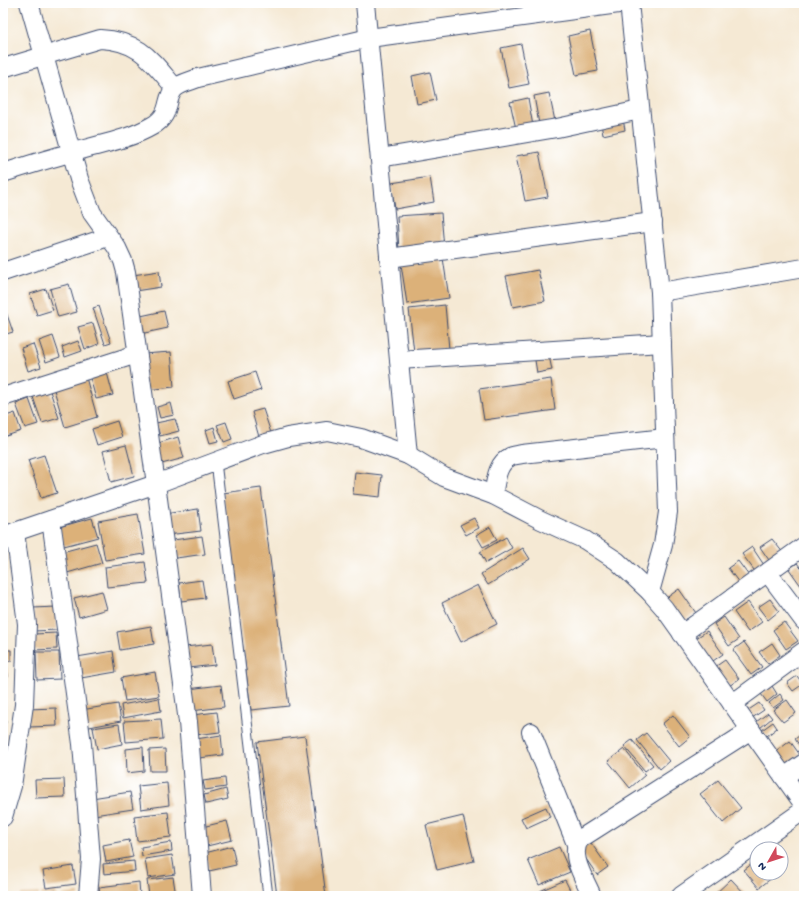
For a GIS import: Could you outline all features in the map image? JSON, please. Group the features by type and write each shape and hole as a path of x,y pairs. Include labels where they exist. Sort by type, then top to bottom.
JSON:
{"street":[{"path":"29,3 79,179 92,213 117,248 123,261 156,484 188,722 202,896"},
{"path":"365,3 408,455"},
{"path":"3,173 130,136 153,125 162,119 167,111 175,88 198,78 368,38 628,3 653,222 660,292 662,343 668,512 663,545 650,592"},
{"path":"3,68 100,39 113,40 132,46 151,59 175,88"},
{"path":"380,158 557,128 640,110"},
{"path":"389,258 653,222"},
{"path":"3,272 108,237"},
{"path":"660,292 804,268"},
{"path":"398,360 662,343"},
{"path":"3,397 137,354"},
{"path":"3,817 12,786 24,705 27,624 9,534 156,484 263,444 282,438 327,431 360,438 408,455 444,477 493,495 541,520 585,540 617,561 650,592 664,608 804,804"},
{"path":"493,495 499,468 502,463 510,457 522,454 665,438"},
{"path":"51,520 82,744 91,859 88,896"},
{"path":"682,634 804,546"},
{"path":"768,573 804,621"},
{"path":"732,704 804,651"},
{"path":"576,844 592,830 751,730"},
{"path":"531,732 576,844 575,858 592,896"},
{"path":"784,777 804,763"},
{"path":"681,896 804,810"}],"lane":[{"path":"216,462 268,896"}],"building":[{"path":"590,31 598,71 576,75 568,36"},
{"path":"521,44 529,84 509,88 501,48"},
{"path":"430,72 436,100 417,104 412,76"},
{"path":"549,93 555,121 539,124 534,96"},
{"path":"528,98 533,126 516,129 510,102"},
{"path":"623,119 625,130 603,135 601,124"},
{"path":"539,152 548,197 525,201 516,156"},
{"path":"430,177 434,202 395,209 391,183"},
{"path":"441,213 444,248 399,251 397,216"},
{"path":"443,258 449,298 407,304 401,264"},
{"path":"538,270 545,301 513,307 506,276"},
{"path":"159,271 161,287 135,291 133,275"},
{"path":"69,284 77,312 58,317 50,289"},
{"path":"46,289 53,310 37,315 30,294"},
{"path":"445,305 449,349 414,352 409,309"},
{"path":"99,306 111,342 105,344 93,308"},
{"path":"3,309 5,309 13,332 3,335"},
{"path":"164,311 168,328 140,334 136,317"},
{"path":"93,323 99,344 85,349 78,327"},
{"path":"53,336 60,357 46,362 39,341"},
{"path":"78,341 82,351 65,357 62,347"},
{"path":"33,344 41,367 28,371 21,348"},
{"path":"548,351 552,370 537,373 534,354"},
{"path":"171,352 174,387 146,390 143,354"},
{"path":"106,369 113,395 96,399 89,374"},
{"path":"255,372 261,390 234,399 228,381"},
{"path":"85,374 97,417 65,427 52,383"},
{"path":"551,379 555,410 484,420 479,389"},
{"path":"50,391 59,418 42,423 33,397"},
{"path":"29,399 38,424 25,428 16,404"},
{"path":"171,403 174,415 160,418 157,407"},
{"path":"263,409 271,433 259,437 252,412"},
{"path":"15,413 21,431 3,437 3,417"},
{"path":"175,419 179,431 160,436 156,423"},
{"path":"117,421 122,437 97,445 92,429"},
{"path":"226,422 232,439 224,442 217,425"},
{"path":"214,427 218,441 210,443 206,430"},
{"path":"178,437 184,458 158,465 152,445"},
{"path":"126,445 134,476 111,482 103,451"},
{"path":"44,455 57,493 41,498 28,460"},
{"path":"355,472 382,475 380,497 353,494"},
{"path":"261,488 289,706 251,710 223,493"},
{"path":"198,509 201,531 167,535 164,514"},
{"path":"138,514 145,554 105,560 98,521"},
{"path":"92,518 98,537 64,546 59,527"},
{"path":"474,518 479,528 466,535 460,525"},
{"path":"490,527 497,540 483,547 476,535"},
{"path":"202,536 205,554 169,559 166,541"},
{"path":"506,537 512,548 486,563 480,552"},
{"path":"772,539 784,554 771,563 760,547"},
{"path":"96,543 102,563 67,573 62,552"},
{"path":"752,547 766,568 757,574 742,554"},
{"path":"523,548 530,559 488,585 481,574"},
{"path":"738,561 752,580 742,587 728,568"},
{"path":"145,562 148,583 107,587 105,567"},
{"path":"797,563 804,572 804,590 789,569"},
{"path":"202,580 205,598 181,601 179,583"},
{"path":"478,585 497,624 461,642 442,603"},
{"path":"679,589 696,613 682,622 665,599"},
{"path":"102,591 107,609 79,617 74,598"},
{"path":"770,599 779,611 768,620 758,607"},
{"path":"748,602 762,622 748,632 734,612"},
{"path":"56,607 57,630 34,631 33,608"},
{"path":"724,617 739,639 729,646 714,624"},
{"path":"784,622 798,641 786,649 773,630"},
{"path":"151,626 154,644 120,650 117,632"},
{"path":"707,631 723,654 710,663 693,640"},
{"path":"56,633 57,649 34,650 34,634"},
{"path":"744,642 762,667 751,675 733,650"},
{"path":"772,643 780,655 768,664 759,652"},
{"path":"212,644 215,665 188,668 185,647"},
{"path":"3,650 11,650 11,661 3,662"},
{"path":"113,651 116,672 81,678 77,657"},
{"path":"36,652 59,652 60,679 37,680"},
{"path":"725,660 739,679 729,686 715,667"},
{"path":"3,666 7,666 8,677 3,677"},
{"path":"155,672 159,696 125,701 121,678"},
{"path":"797,676 803,684 793,691 787,683"},
{"path":"221,685 224,707 191,711 188,689"},
{"path":"772,686 777,694 767,702 761,694"},
{"path":"780,694 784,700 773,708 769,703"},
{"path":"159,698 161,711 123,718 121,705"},
{"path":"787,700 796,713 783,722 773,710"},
{"path":"759,703 764,710 752,718 747,711"},
{"path":"3,704 5,704 6,723 3,723"},
{"path":"118,704 121,721 84,728 81,710"},
{"path":"56,708 57,726 29,727 28,709"},
{"path":"217,712 220,732 195,735 192,715"},
{"path":"768,713 772,718 760,728 756,722"},
{"path":"673,715 690,737 679,746 662,724"},
{"path":"161,719 163,739 126,742 124,721"},
{"path":"773,722 777,728 767,736 762,730"},
{"path":"119,724 122,744 97,749 93,728"},
{"path":"804,732 804,747 802,749 795,739"},
{"path":"646,733 669,761 660,769 637,740"},
{"path":"221,735 223,755 199,758 196,739"},
{"path":"305,736 326,896 277,896 257,742"},
{"path":"632,740 653,765 645,771 624,746"},
{"path":"790,741 800,755 787,765 777,751"},
{"path":"143,747 144,771 127,773 126,749"},
{"path":"165,749 166,771 150,771 149,750"},
{"path":"624,749 645,775 630,788 608,761"},
{"path":"225,778 226,787 205,790 203,781"},
{"path":"804,778 804,791 798,782"},
{"path":"64,779 65,797 36,798 35,780"},
{"path":"718,780 741,808 723,823 700,794"},
{"path":"167,783 169,805 141,809 138,786"},
{"path":"226,789 228,799 206,804 204,795"},
{"path":"130,792 133,809 94,815 92,798"},
{"path":"546,807 550,817 526,828 521,818"},
{"path":"168,812 171,837 137,841 134,816"},
{"path":"463,816 474,861 437,870 426,825"},
{"path":"227,821 232,840 207,846 202,827"},
{"path":"129,840 133,857 106,862 103,845"},
{"path":"171,842 172,851 142,856 141,847"},
{"path":"591,843 608,867 597,875 580,850"},
{"path":"232,846 236,865 209,871 205,853"},
{"path":"559,847 570,872 539,885 528,860"},
{"path":"172,855 175,874 148,878 145,859"},
{"path":"134,861 135,871 104,874 103,864"},
{"path":"73,866 76,884 46,888 43,871"},
{"path":"749,866 749,876 744,870"},
{"path":"173,877 176,896 149,896 147,880"},
{"path":"731,879 747,896 713,896"},
{"path":"565,880 572,894 567,896 543,896 540,891"},
{"path":"753,881 768,881 759,888"},
{"path":"139,882 140,896 100,896 99,887"},
{"path":"56,891 57,896 41,896 41,893"},
{"path":"237,892 238,896 222,896 222,895"},
{"path":"39,893 39,896 21,896 21,894"},
{"path":"79,893 79,896 62,896 62,895"}]}
